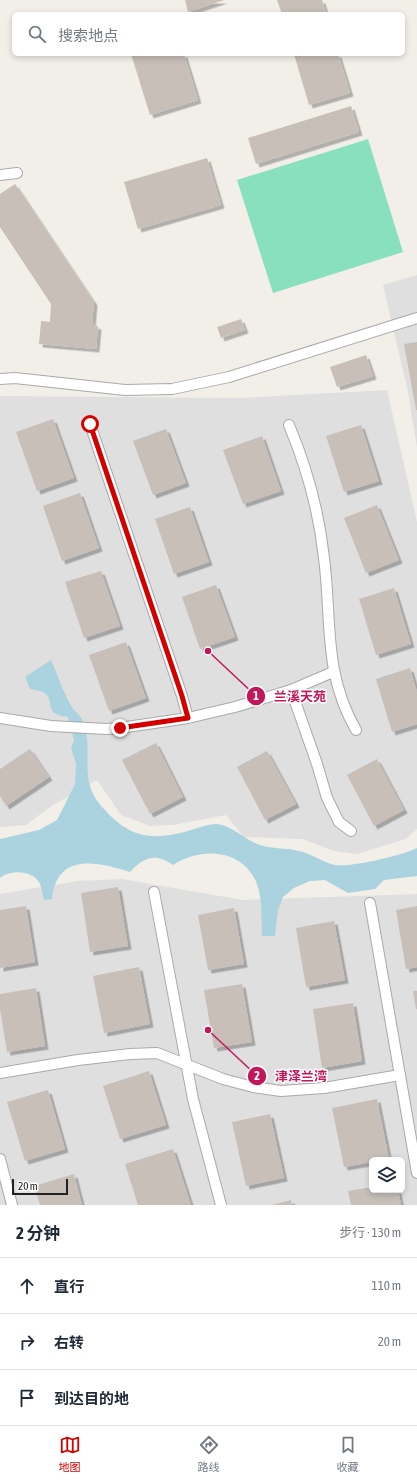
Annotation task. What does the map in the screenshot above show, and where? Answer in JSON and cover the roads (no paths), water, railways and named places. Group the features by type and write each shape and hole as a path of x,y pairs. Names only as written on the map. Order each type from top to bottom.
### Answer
{"lane":[{"path":"0,175 17,173"},
{"path":"0,379 15,378 125,390 172,389 229,376 417,318"},
{"path":"90,424 182,696 188,718"},
{"path":"289,425 298,448 317,509 325,559 328,629 333,672 346,712 356,730"},
{"path":"0,718 51,726 106,729 188,718 291,690 333,672"},
{"path":"291,690 317,764 327,798 339,822 351,831"},
{"path":"154,892 193,1099 221,1205"},
{"path":"370,903 417,1173"},
{"path":"0,1073 78,1060 130,1054 157,1053 223,1079 253,1088 281,1091 324,1088 400,1075"},
{"path":"0,1159 12,1205"}],"water":[{"path":"51,660 69,702 83,721 86,733 88,777 91,788 104,809 123,826 142,835 163,836 188,831 206,825 223,825 260,845 299,851 335,865 352,865 401,854 417,848 417,876 384,880 375,889 348,893 325,880 310,881 294,888 283,897 278,910 275,936 262,936 259,890 250,872 242,863 231,857 220,854 196,855 173,865 161,859 150,858 140,863 130,872 105,865 80,864 70,867 62,874 55,884 52,899 44,900 40,884 33,876 22,872 15,872 4,875 0,878 0,839 39,830 57,820 75,784 76,764 71,748 74,740 68,717 55,713 52,710 47,695 41,691 30,689 25,677"}],"place":[{"name":"兰溪天苑","path":"208,651"},
{"name":"津泽兰湾","path":"208,1030"}]}
